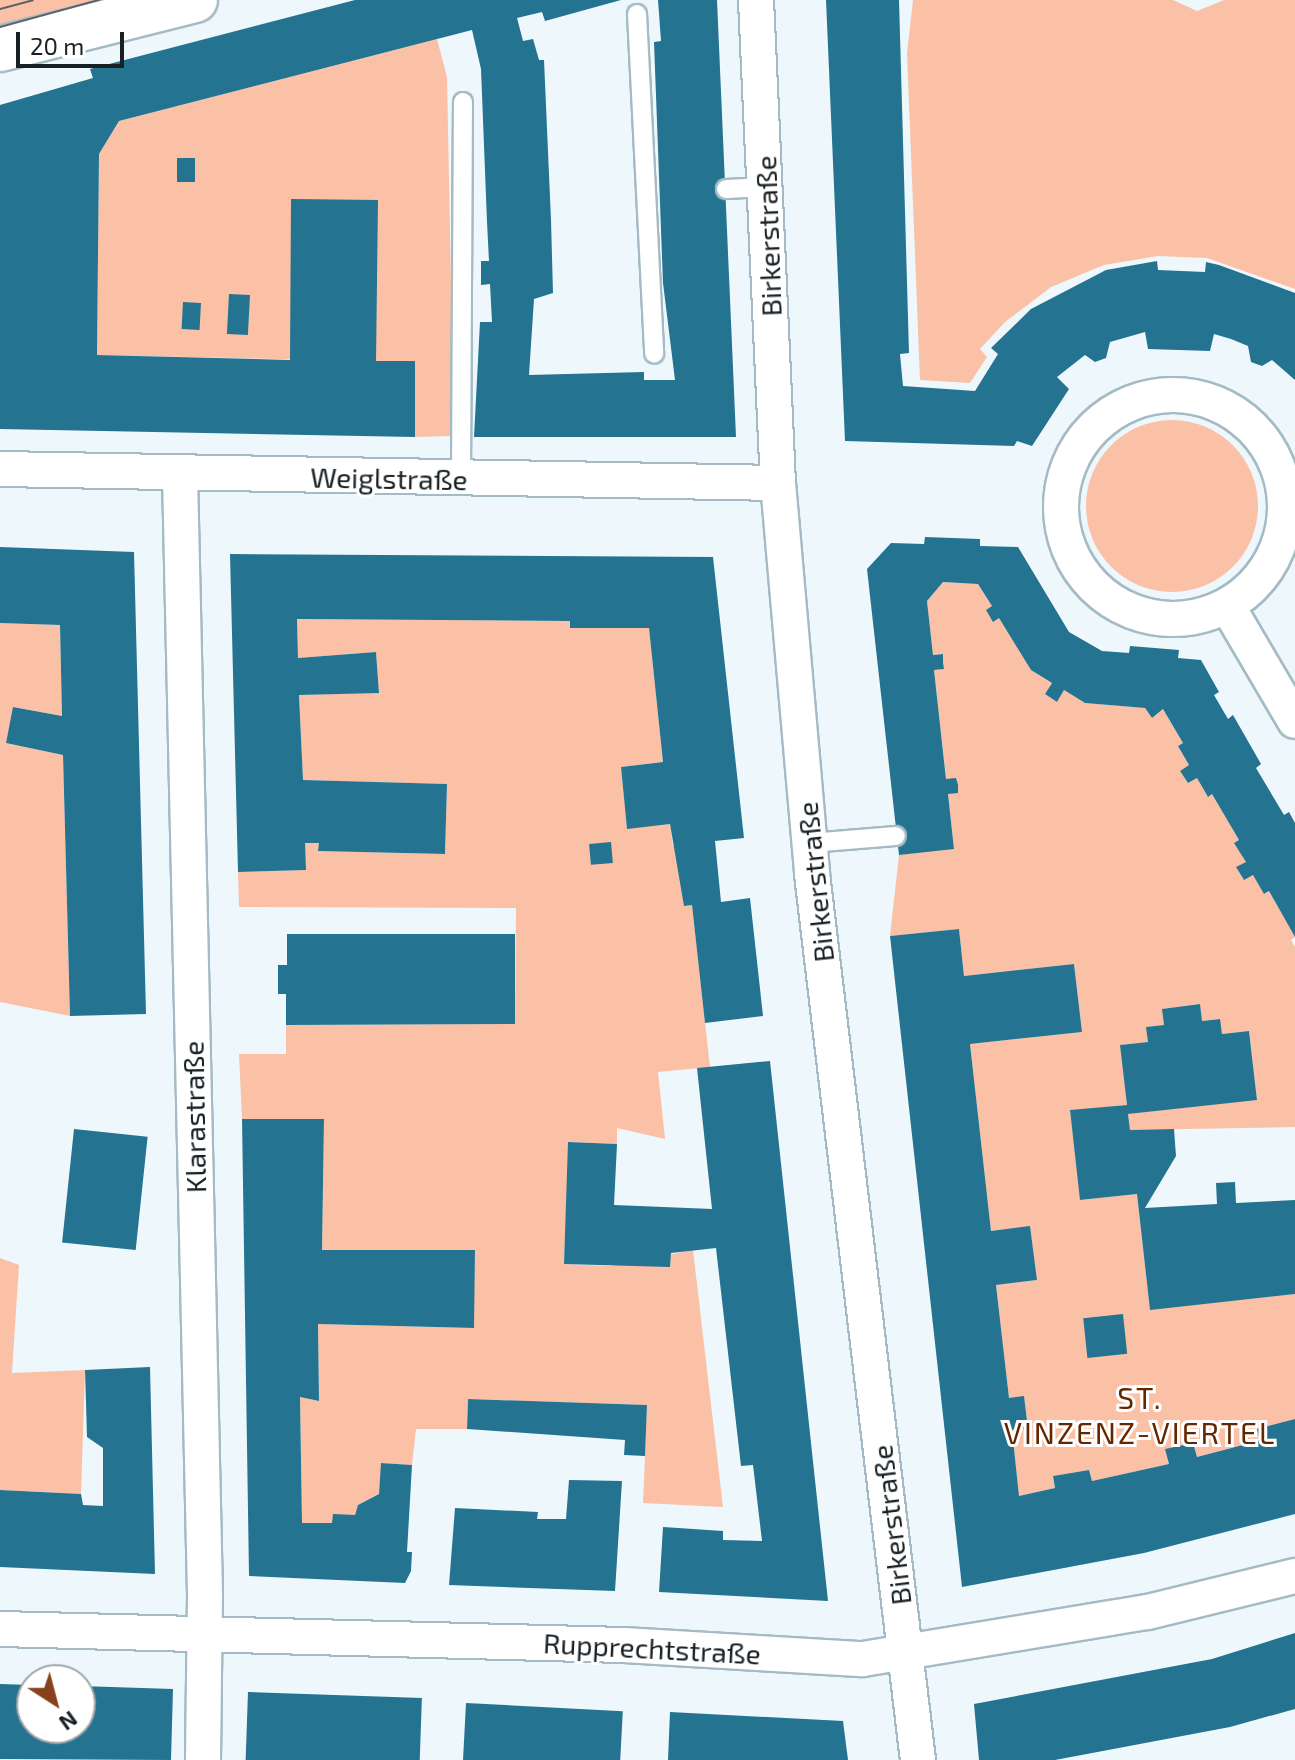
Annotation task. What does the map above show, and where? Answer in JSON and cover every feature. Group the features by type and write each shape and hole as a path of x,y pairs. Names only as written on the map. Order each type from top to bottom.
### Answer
{"main road":[{"path":"0,49 195,0"}],"street":[{"name":"Birkerstraße","path":"756,0 778,483 810,843 918,1760"},
{"path":"1145,398 1206,399 1234,412 1265,442 1284,490 1279,543 1257,581 1228,607 1178,619 1154,618 1111,601 1081,572 1062,528 1061,495 1069,462 1086,435 1115,410 1145,398"},
{"name":"Weiglstraße","path":"0,469 180,475 778,483"},
{"name":"Klarastraße","path":"180,475 206,1638 203,1760"},
{"path":"1228,607 1295,721"},
{"name":"Rupprechtstraße","path":"0,1629 206,1638 624,1645 863,1659 1148,1612 1295,1576"}],"lane":[{"path":"637,14 654,354"},
{"path":"461,479 463,102"},
{"path":"726,189 766,187"},
{"path":"810,843 896,836"}],"shaded area":[{"path":"0,0 133,0 0,36"},
{"path":"913,0 1173,0 1197,11 1224,0 1295,0 1295,289 1207,258 1158,256 1104,265 1051,287 1005,322 980,349 987,357 970,383 920,380 907,53"},
{"path":"437,39 447,77 454,436 415,437 415,362 97,355 99,154 119,121"},
{"path":"1172,420 1205,427 1233,445 1251,473 1258,506 1251,539 1233,567 1205,585 1172,592 1139,585 1111,567 1093,539 1086,506 1093,473 1111,445 1139,427"},
{"path":"943,582 978,584 992,606 986,610 993,621 999,618 1031,670 1052,683 1045,694 1057,702 1064,690 1085,703 1145,708 1152,718 1163,709 1183,743 1178,746 1189,765 1180,771 1188,783 1197,778 1208,797 1212,794 1239,840 1235,843 1246,862 1237,868 1243,879 1253,875 1265,894 1269,891 1295,937 1291,940 1295,947 1295,1127 1130,1130 1128,1114 1257,1099 1249,1031 1222,1034 1219,1019 1202,1021 1199,1004 1163,1009 1164,1025 1147,1027 1148,1042 1121,1045 1127,1105 1070,1111 1081,1200 1137,1194 1150,1309 1295,1294 1295,1419 1258,1429 1260,1440 1239,1446 1197,1457 1192,1443 1166,1449 1169,1464 1092,1481 1089,1470 1053,1476 1055,1488 1019,1496 1012,1430 1028,1428 1024,1397 1009,1398 996,1285 1037,1280 1030,1227 991,1231 970,1044 1082,1032 1074,964 964,976 959,929 890,936 899,855 954,848 934,670 944,669 942,654 933,655 927,601"},
{"path":"297,619 570,621 570,628 649,628 663,762 621,767 627,828 670,824 673,846 678,845 684,905 692,905 710,1067 658,1072 665,1139 617,1128 617,1144 569,1142 564,1264 611,1266 693,1250 723,1507 643,1503 647,1405 468,1399 467,1429 416,1429 412,1465 382,1463 379,1494 358,1505 355,1515 332,1523 302,1523 300,1397 319,1401 318,1324 473,1328 475,1250 322,1250 324,1120 242,1119 239,1054 286,1054 286,1025 515,1024 516,908 239,907 238,872 305,870 305,843 319,843 319,851 445,854 447,784 303,780 299,695 379,692 376,652 298,658"},
{"path":"0,623 60,625 62,716 14,707 6,743 63,755 70,1016 0,1002"},
{"path":"0,1258 19,1265 12,1373 85,1370 81,1494 0,1490"}],"building":[{"path":"355,0 621,0 545,21 542,12 517,18 523,41 533,39 539,60 544,60 551,220 553,293 534,299 529,375 644,372 644,380 675,380 663,283 654,42 661,41 658,0 717,0 736,437 474,437 480,322 492,322 490,284 481,285 481,261 489,261 481,69 472,30 119,121 99,154 97,355 290,360 291,199 378,200 376,361 415,361 415,437 0,429 0,105 93,78 90,69"},
{"path":"826,0 899,0 909,353 900,354 903,386 975,391 998,354 991,348 1031,309 1106,270 1157,261 1158,270 1205,272 1206,262 1219,265 1295,293 1295,380 1272,360 1262,366 1251,362 1248,346 1231,339 1214,334 1210,351 1148,349 1145,332 1110,342 1106,358 1095,362 1085,355 1057,377 1069,389 1032,446 1017,441 1014,446 845,441"},
{"path":"177,158 195,158 195,182 177,182"},
{"path":"229,294 250,295 248,335 227,334"},
{"path":"183,302 201,303 200,330 182,329"},
{"path":"925,537 980,539 980,546 1018,547 1069,632 1102,651 1129,653 1130,646 1179,650 1178,658 1201,660 1219,692 1214,695 1228,719 1233,715 1261,764 1256,768 1284,815 1289,812 1295,823 1295,937 1269,891 1264,894 1253,875 1244,880 1236,867 1246,862 1234,843 1239,840 1212,794 1208,797 1197,778 1188,783 1180,771 1189,765 1178,746 1183,743 1163,709 1152,718 1145,708 1085,703 1064,690 1057,702 1045,694 1052,683 1031,670 999,618 993,622 986,610 992,606 978,584 943,582 927,601 933,655 943,654 944,669 934,670 946,779 956,778 958,785 958,793 948,794 954,849 899,855 867,569 891,543 924,544"},
{"path":"0,547 134,552 146,1014 70,1016 63,755 6,743 13,707 62,716 60,625 0,623"},
{"path":"230,554 713,557 744,838 715,841 721,902 750,898 763,1016 705,1023 692,905 684,906 670,824 627,829 621,767 663,762 649,628 570,628 570,621 297,619 298,658 376,652 379,693 299,695 303,780 447,784 445,854 318,851 319,843 305,843 306,870 238,872"},
{"path":"611,842 613,863 591,865 589,844"},
{"path":"959,929 964,976 1074,964 1082,1032 970,1044 991,1231 1030,1226 1037,1280 996,1285 1009,1398 1024,1396 1028,1429 1012,1430 1019,1496 1055,1488 1053,1476 1089,1470 1092,1481 1169,1464 1165,1449 1193,1443 1197,1457 1239,1446 1260,1440 1257,1429 1295,1419 1295,1514 1144,1553 962,1587 890,936"},
{"path":"287,934 515,934 515,1024 286,1025 286,994 278,994 278,965 287,965"},
{"path":"1200,1004 1202,1021 1220,1019 1222,1034 1249,1031 1257,1100 1128,1114 1130,1130 1174,1129 1176,1156 1145,1208 1217,1204 1216,1183 1235,1182 1236,1203 1295,1200 1295,1294 1150,1310 1137,1194 1080,1200 1070,1110 1127,1105 1120,1045 1148,1042 1146,1027 1164,1025 1162,1009"},
{"path":"770,1061 828,1601 659,1592 663,1527 723,1531 723,1540 762,1541 753,1465 741,1466 716,1248 671,1253 670,1267 564,1264 568,1142 617,1144 614,1205 712,1209 697,1068"},
{"path":"242,1119 324,1119 322,1250 475,1250 474,1328 318,1324 319,1401 300,1397 302,1523 332,1523 333,1514 355,1515 358,1505 379,1494 381,1463 412,1465 407,1552 412,1552 411,1571 405,1583 249,1576"},
{"path":"74,1129 148,1137 136,1250 62,1242"},
{"path":"1123,1314 1127,1354 1087,1358 1083,1318"},
{"path":"150,1367 155,1574 0,1567 0,1490 81,1494 83,1505 103,1506 103,1448 87,1437 85,1370"},
{"path":"468,1399 647,1405 645,1456 624,1455 625,1440 467,1429"},
{"path":"569,1480 622,1481 615,1591 449,1585 455,1508 538,1512 537,1519 566,1519"},
{"path":"1295,1633 1295,1709 1230,1727 1055,1760 979,1760 974,1704 1212,1659"},
{"path":"0,1684 16,1684 16,1744 96,1744 96,1687 173,1689 171,1760 0,1759"},
{"path":"248,1692 422,1698 420,1760 246,1760"},
{"path":"466,1703 623,1711 620,1760 463,1760"},
{"path":"670,1712 843,1721 848,1760 668,1760"}],"tram line":[{"path":"0,9 33,0"},
{"path":"0,27 99,0"}],"district":[{"name":"ST. VINZENZ-VIERTEL","path":"1140,1414"}]}
